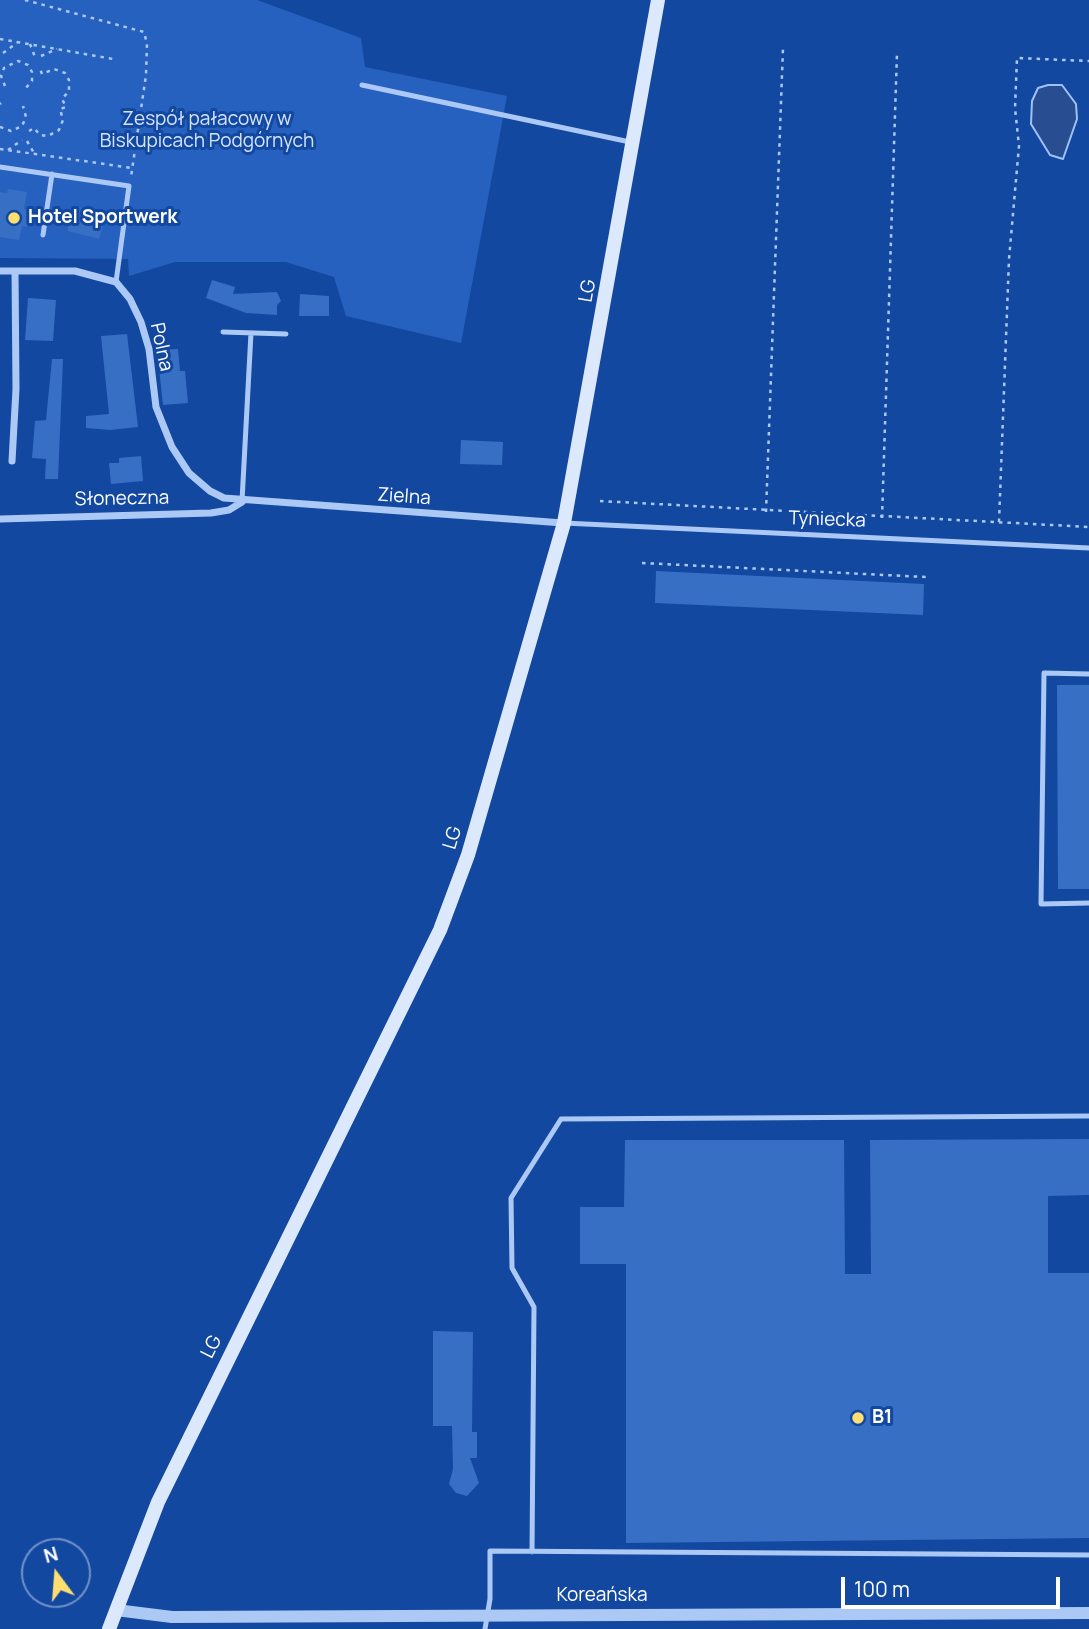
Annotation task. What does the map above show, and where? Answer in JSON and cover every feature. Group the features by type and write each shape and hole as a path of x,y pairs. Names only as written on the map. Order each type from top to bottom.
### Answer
{"main road":[{"name":"LG","path":"109,1629 175,1466 440,930 468,855 564,523 658,0"}],"street":[{"path":"0,271 75,271 116,282"},
{"path":"12,461 16,390 15,271"},
{"name":"Polna","path":"116,282 130,299 141,322 149,349 156,407 172,447 199,484 224,498 242,502"},
{"name":"Zielna","path":"242,502 564,523"},
{"name":"Słoneczna","path":"0,519 211,513 229,510 242,502"},
{"name":"Koreańska","path":"116,1610 172,1617 1089,1613"}],"lane":[{"path":"362,85 634,143"},
{"path":"0,167 130,187 116,282"},
{"path":"43,235 52,174"},
{"path":"223,332 286,334"},
{"path":"242,502 251,333"},
{"name":"Tyniecka","path":"564,523 1089,548"},
{"path":"1089,674 1044,673 1041,904 1089,903"},
{"path":"532,1552 534,1307 512,1268 510,1198 561,1119 1089,1116"},
{"path":"485,1629 485,1615 490,1599 490,1551 1089,1555"}],"path":[{"path":"25,0 144,32 147,44 146,75 130,187"},
{"path":"0,39 113,59"},
{"path":"3,52 19,42"},
{"path":"30,44 36,57"},
{"path":"41,56 58,48"},
{"path":"766,512 783,48"},
{"path":"882,518 897,53"},
{"path":"999,522 1009,259 1019,146 1015,108 1017,58 1089,61"},
{"path":"3,61 5,66 1,76 5,86"},
{"path":"5,66 18,61 30,69 32,81 25,89"},
{"path":"22,126 27,132 34,128 40,135 57,133 63,123 60,109 65,107 62,99 69,91 69,80 65,74 54,69 42,74 38,66 30,69"},
{"path":"0,127 11,131 22,126 26,117 23,106"},
{"path":"7,150 25,140 34,154"},
{"path":"0,149 133,169"},
{"path":"600,501 766,512 1089,527"},
{"path":"642,563 926,577"}],"green space":[{"name":"Zespół pałacowy w Biskupicach Podgórnych","path":"0,0 257,0 361,38 365,67 507,96 461,343 346,316 334,277 286,262 175,262 129,276 128,259 0,258"}],"shaded area":[{"path":"1062,85 1076,104 1077,119 1063,159 1050,155 1031,124 1032,101 1038,88"}],"building":[{"name":"Hotel Sportwerk","path":"8,189 27,192 24,209 30,210 27,227 22,226 19,240 0,237 0,192 7,193"},
{"path":"75,206 106,215 99,239 68,231 68,213 74,211"},
{"path":"212,280 235,287 233,294 277,292 281,301 277,305 277,315 246,313 206,298"},
{"path":"300,294 329,296 329,316 299,316"},
{"path":"28,298 56,300 53,341 25,340"},
{"path":"127,334 138,427 110,430 86,428 86,416 109,414 101,336"},
{"path":"178,349 180,371 185,371 188,403 163,405 157,350"},
{"path":"52,359 63,359 58,479 45,479 46,459 32,458 35,421 46,420"},
{"path":"461,440 503,442 502,465 460,464"},
{"path":"141,456 143,481 111,484 109,463 119,463 119,458"},
{"path":"656,571 924,584 923,615 655,603"},
{"path":"1057,685 1089,685 1089,889 1058,889"},
{"name":"B1","path":"1089,1139 1089,1195 1048,1196 1048,1273 1089,1273 1089,1538 626,1543 626,1264 580,1264 580,1207 624,1207 625,1140 844,1140 845,1274 871,1274 870,1140"},
{"path":"433,1331 473,1332 472,1432 477,1432 477,1458 470,1458 479,1483 467,1496 456,1493 449,1484 453,1469 452,1426 433,1426"}],"place":[{"name":"Hotel Sportwerk","path":"14,218"},
{"name":"B1","path":"858,1418"}]}
